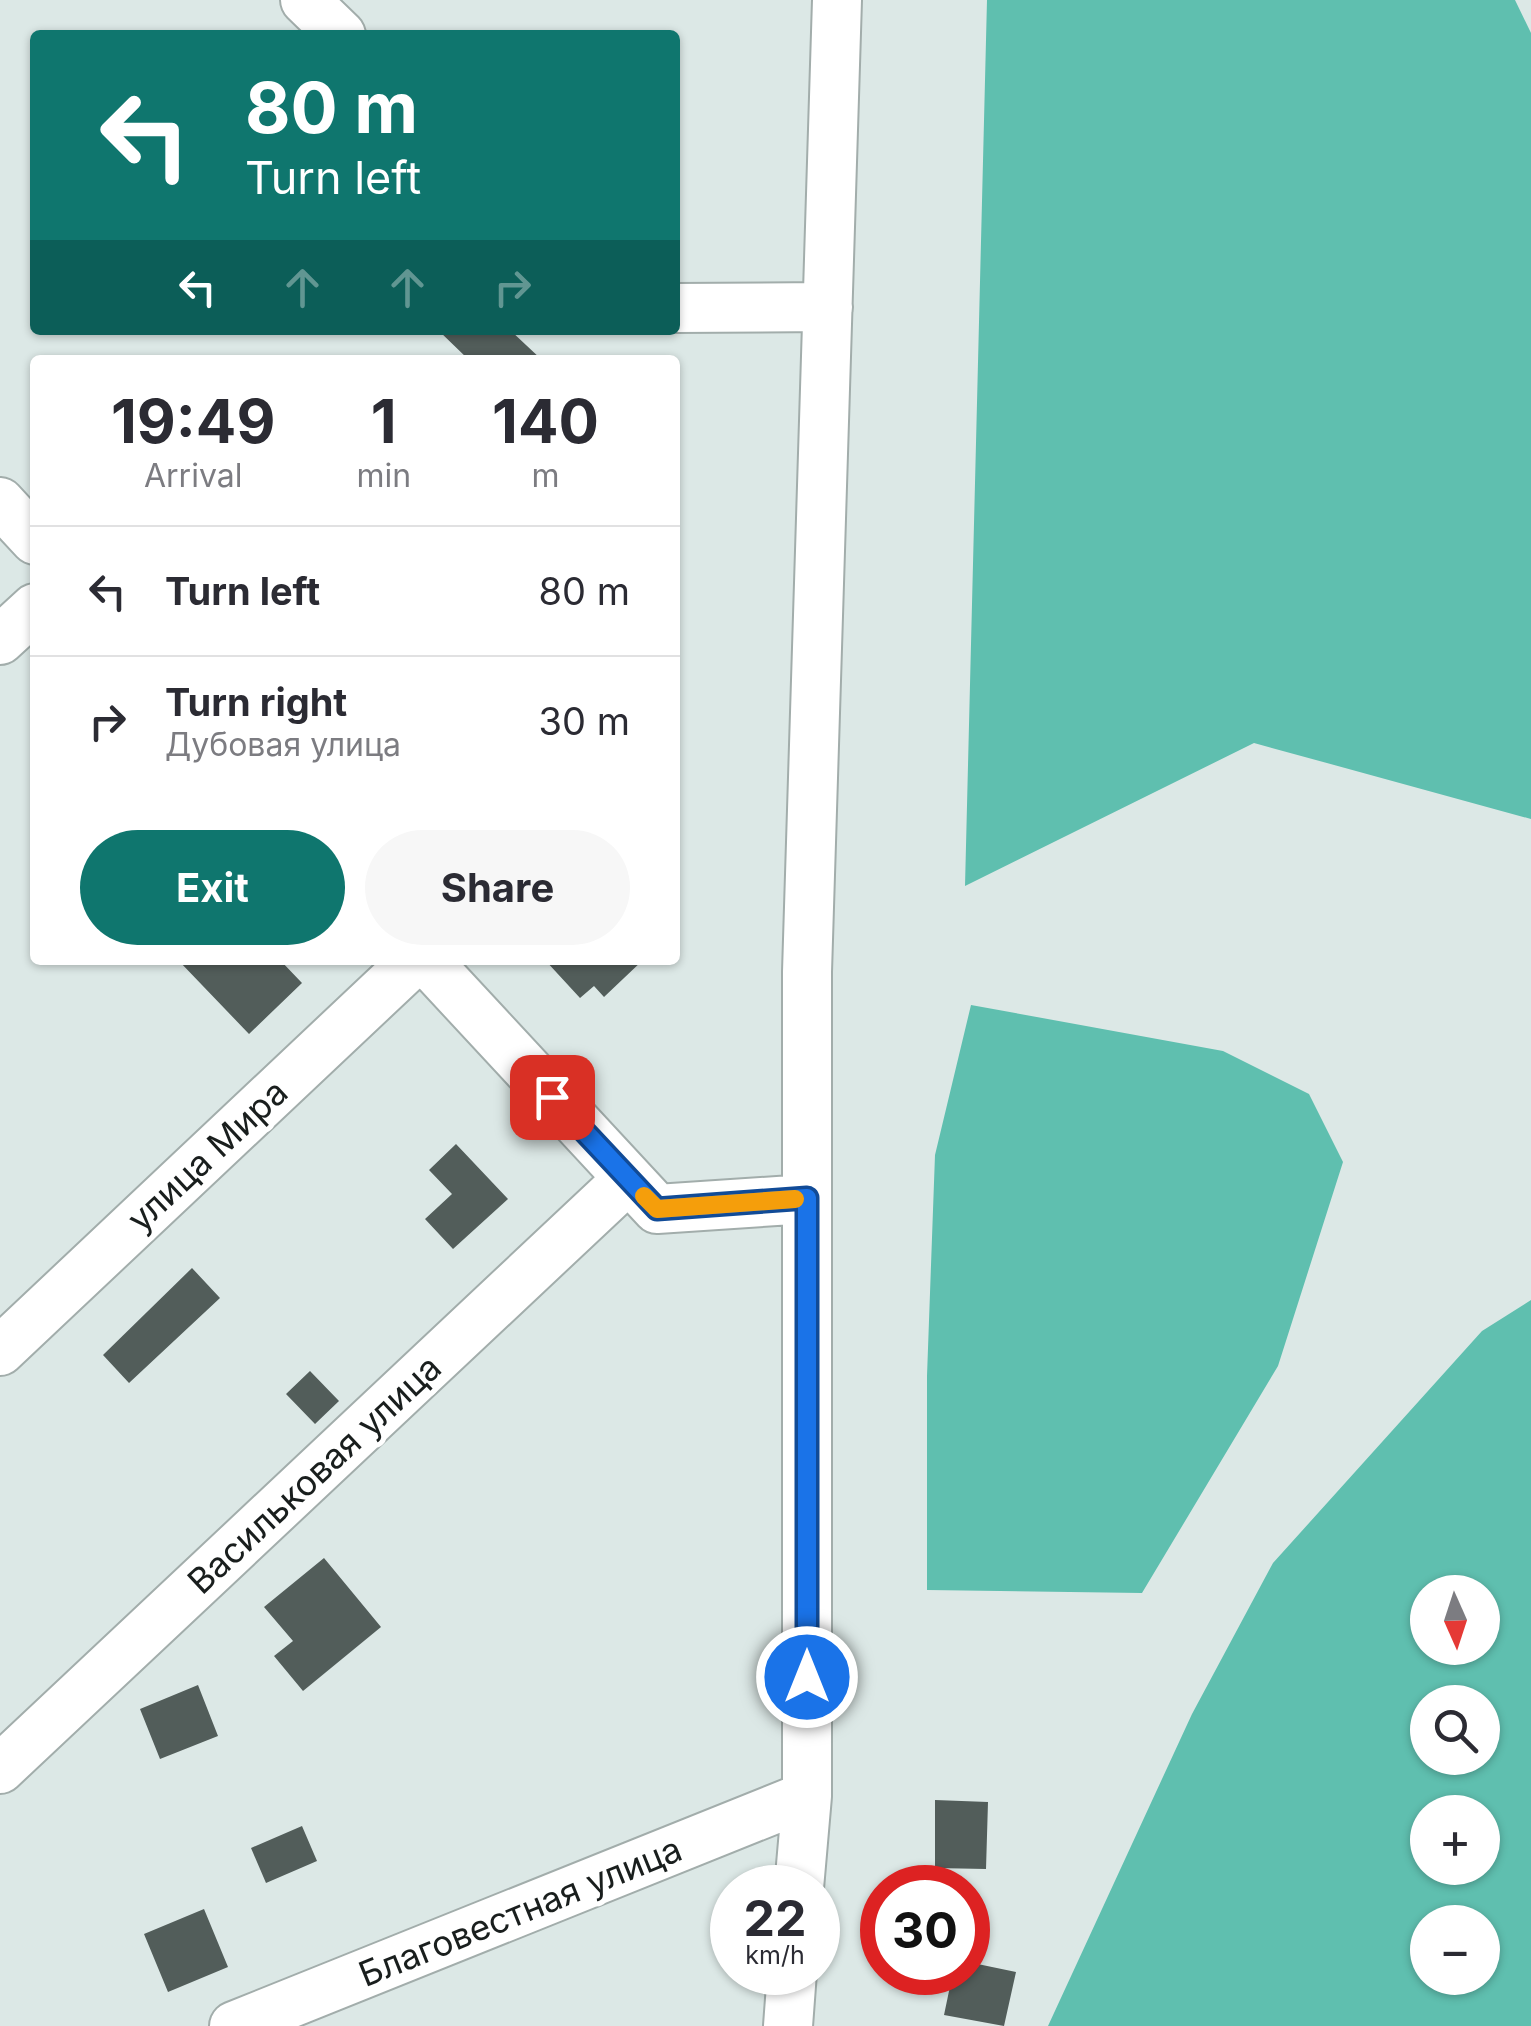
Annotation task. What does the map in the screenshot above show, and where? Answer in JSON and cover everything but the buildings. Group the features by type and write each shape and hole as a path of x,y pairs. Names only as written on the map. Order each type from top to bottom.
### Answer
{"street":[{"path":"305,0 336,30"},
{"path":"801,1865 807,1796 807,972 837,0"},
{"path":"680,308 828,307"},
{"path":"0,502 30,535"},
{"path":"0,640 30,613"},
{"name":"улица Мира","path":"0,1351 410,965"},
{"path":"431,965 657,1209 807,1198"},
{"name":"Васильковая улица","path":"0,1769 628,1179"},
{"name":"Благовестная улица","path":"234,2026 807,1796"},
{"path":"788,2026 790,1995"}],"green space":[{"path":"987,0 1515,0 1531,33 1531,819 1254,743 965,886"},
{"path":"971,1005 1223,1051 1309,1094 1343,1162 1278,1366 1142,1593 927,1590 927,1376 935,1155"},
{"path":"1531,1300 1531,2026 1048,2026 1192,1714 1273,1563 1482,1331"}],"slow traffic":[{"path":"644,1196 657,1209 795,1199"}],"route":[{"path":"552,1097 657,1209 807,1198 807,1677"}]}
